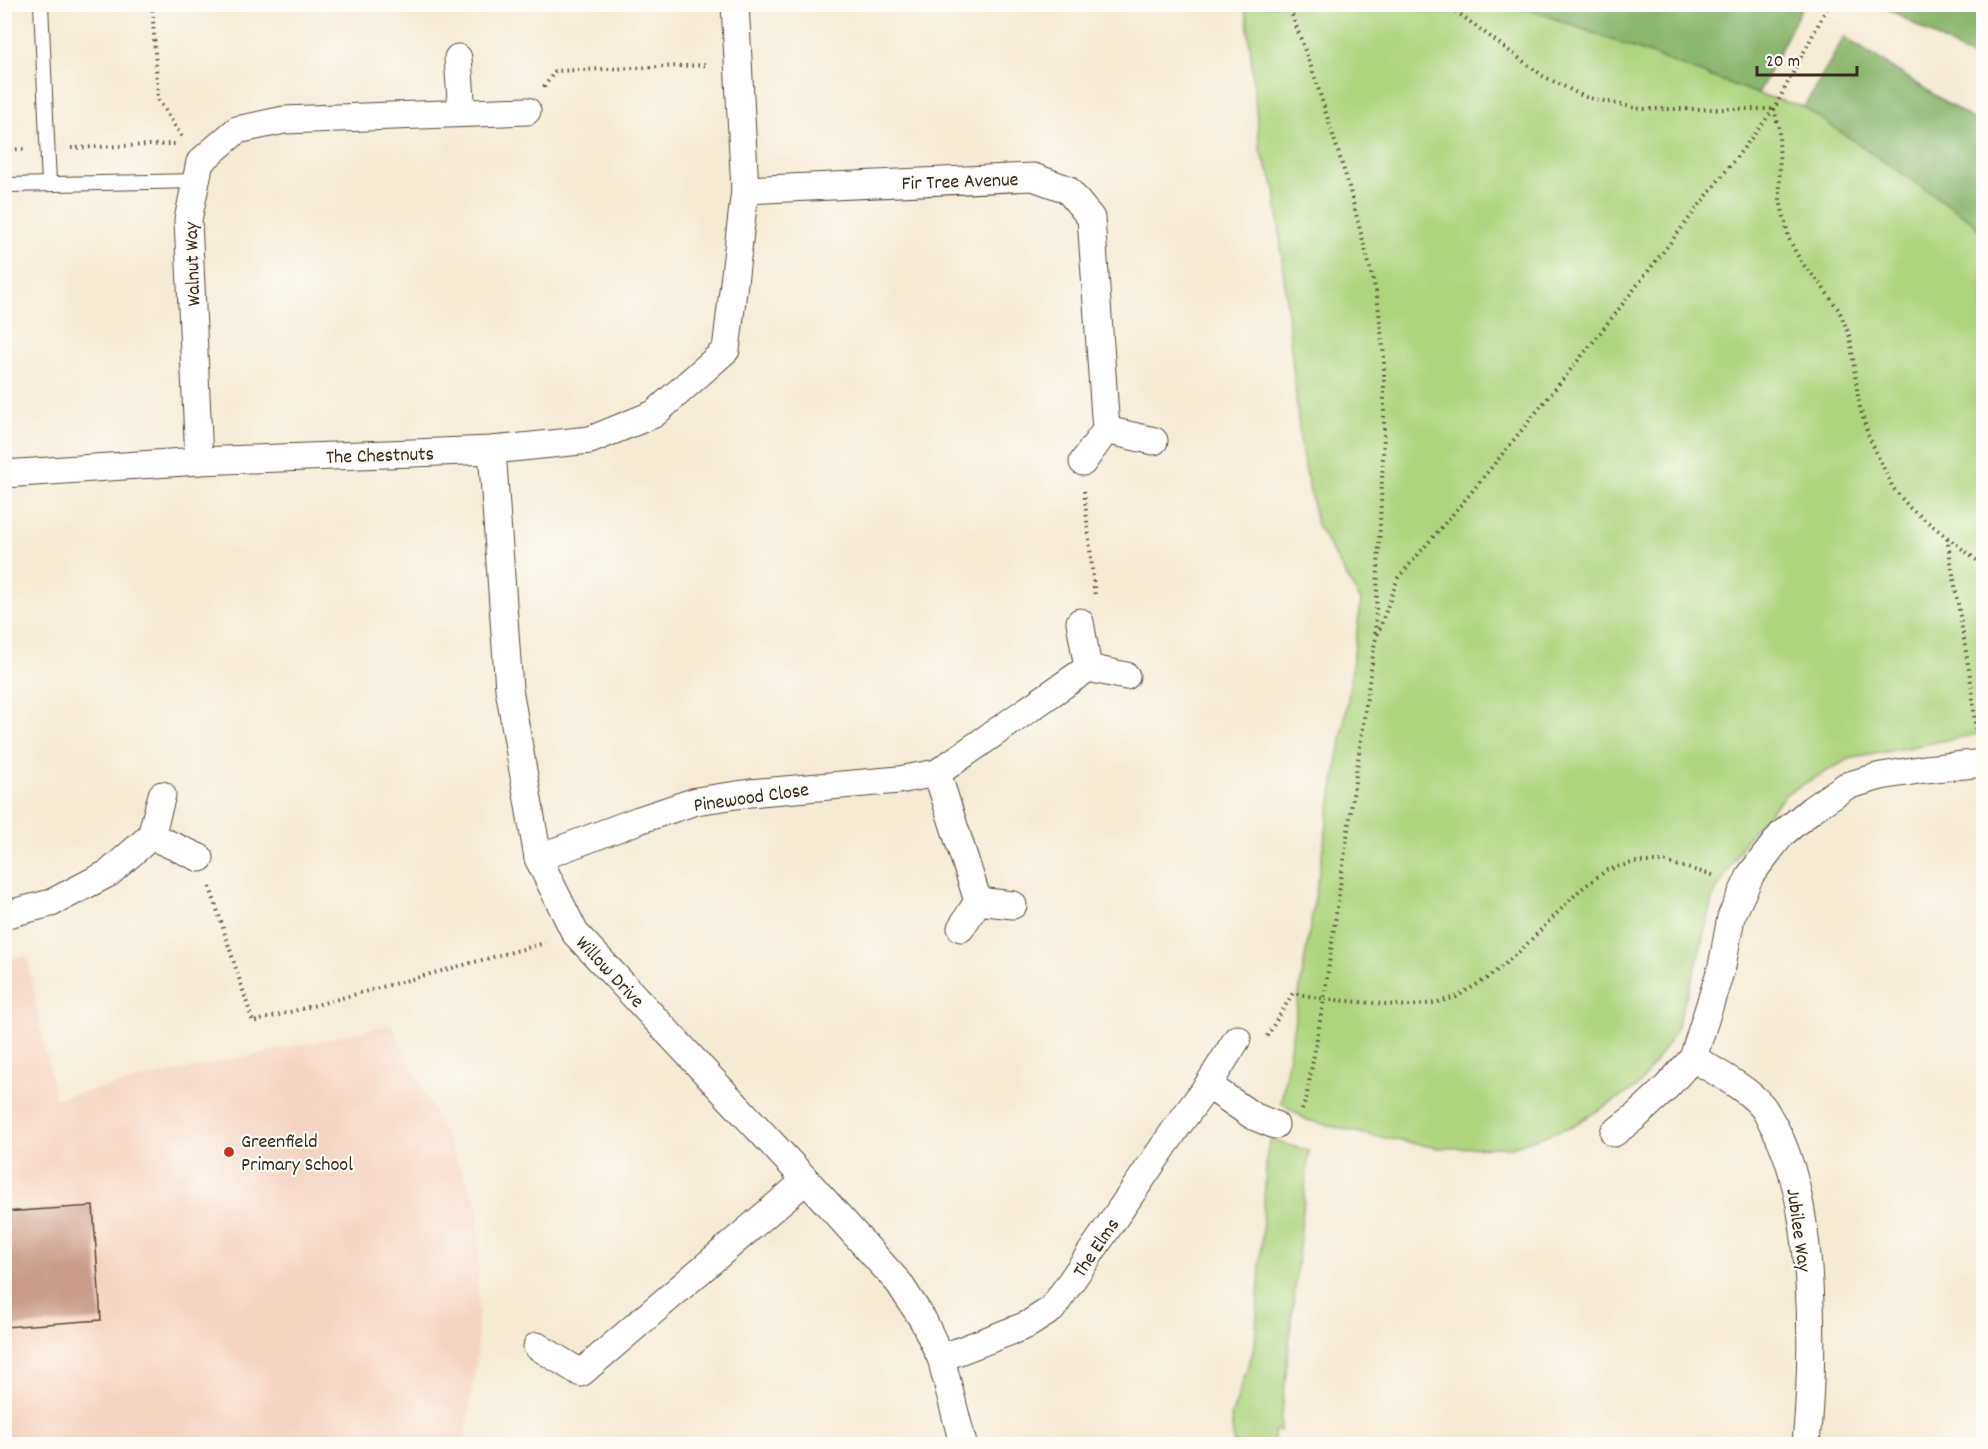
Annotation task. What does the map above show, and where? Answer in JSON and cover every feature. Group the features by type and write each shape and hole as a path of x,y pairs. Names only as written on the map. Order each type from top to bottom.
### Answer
{"street":[{"path":"735,4 745,190"},
{"path":"458,58 462,113"},
{"name":"Walnut Way","path":"199,461 188,220 200,162 237,130 284,120 527,111"},
{"name":"Fir Tree Avenue","path":"745,190 1034,177 1067,189 1091,218 1106,430"},
{"name":"The Chestnuts","path":"4,474 199,461 492,450 590,440 654,414 726,350 745,190"},
{"path":"1083,462 1106,430 1154,441"},
{"name":"Willow Drive","path":"492,450 509,689 538,858 574,933 806,1180 899,1283 922,1320 941,1358 963,1444"},
{"path":"1080,622 1088,668 1125,676"},
{"name":"Pinewood Close","path":"538,858 696,801 750,793 899,780 938,773 1088,668"},
{"path":"1614,1133 1663,1091 1693,1058 1722,966 1731,917 1751,874 1782,834 1812,809 1846,786 1881,776 1982,763"},
{"path":"938,773 978,901 961,928"},
{"path":"4,915 51,903 109,873 151,836 162,795"},
{"path":"151,836 200,858"},
{"path":"978,901 1013,905"},
{"name":"The Elms","path":"941,1358 1027,1325 1052,1309 1177,1127 1209,1085 1237,1039"},
{"name":"Jubilee Way","path":"1693,1058 1730,1081 1761,1105 1780,1137 1792,1173 1800,1214 1809,1301 1811,1355 1806,1444"},
{"path":"1209,1085 1253,1116 1286,1122"},
{"path":"537,1346 581,1373 806,1180"}],"lane":[{"path":"41,4 50,184"},
{"path":"8,185 196,181"}],"path":[{"path":"4,150 186,144 158,99 152,4"},
{"path":"1286,1122 1306,1099 1324,999 1375,641 1384,434 1384,357 1377,295 1348,183 1314,75 1288,4"},
{"path":"1446,4 1543,76 1585,97 1641,109 1774,109"},
{"path":"1375,641 1398,578 1470,494 1597,337 1774,109 1829,4"},
{"path":"527,111 555,70 738,64"},
{"path":"1774,109 1779,128 1780,200 1790,239 1801,262 1839,310 1850,337 1859,404 1868,435 1893,488 1910,508 1983,566"},
{"path":"1080,622 1096,604 1083,462"},
{"path":"1946,537 1972,688 1982,763"},
{"path":"200,858 253,1022 574,933"},
{"path":"1237,1039 1260,1048 1293,993 1324,999 1408,1006 1434,1003 1456,997 1489,977 1519,952 1580,890 1607,870 1635,862 1665,862 1745,886"}],"shaded area":[{"name":"Greenfield Primary School","path":"27,956 55,1098 392,1025 479,1206 478,1349 465,1444 5,1444 5,960"}],"green space":[{"path":"1794,4 1801,9 1758,94 1518,5"},
{"path":"1243,5 1518,5 1758,94 1804,107 1972,221 1983,237 1983,733 1849,759 1787,793 1748,836 1713,896 1695,970 1674,1034 1639,1086 1572,1126 1512,1147 1439,1148 1364,1134 1307,1120 1281,1103 1348,698 1361,601 1317,525 1301,448 1275,187 1260,150 1247,17"},
{"path":"1881,5 1983,5 1983,64"},
{"path":"1844,37 1983,126 1983,237 1972,221 1804,107"},
{"path":"1271,1140 1309,1151 1280,1431 1275,1430 1273,1444 1234,1444 1231,1417 1255,1346 1267,1152"}],"building":[{"path":"93,1206 101,1320 4,1327 4,1212"}],"place":[{"name":"Greenfield Primary School","path":"229,1152"}]}
